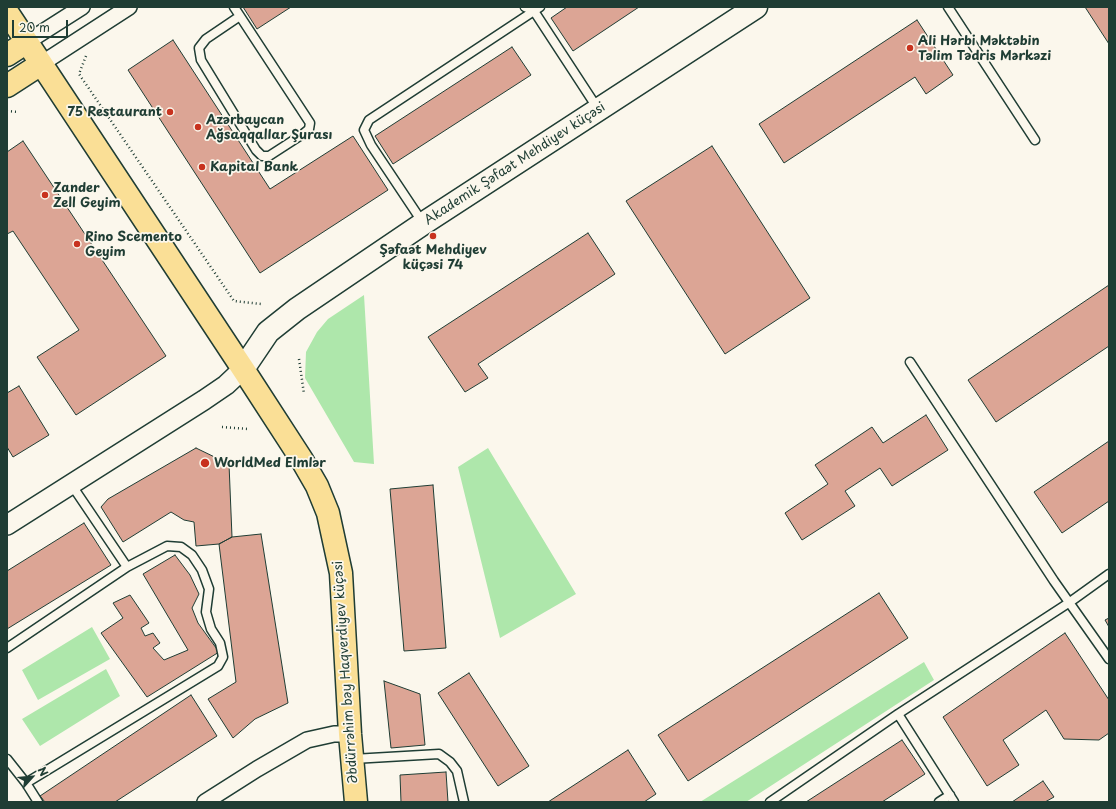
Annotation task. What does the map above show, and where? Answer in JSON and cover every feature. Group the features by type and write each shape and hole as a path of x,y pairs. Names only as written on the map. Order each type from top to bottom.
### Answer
{"main road":[{"name":"Akademik Şəfaət Mehdiyev küçəsi","path":"243,369 263,338 275,325 424,223 756,7"},
{"path":"7,86 41,64 10,16"},
{"path":"7,55 27,42"},
{"name":"Əbdürrəhim bəy Haqverdiyev küçəsi","path":"41,64 200,303 317,486 328,513 341,573 344,602 350,734 356,802"}],"street":[{"path":"27,42 82,7"},
{"path":"41,64 129,7"},
{"path":"7,525 204,400 226,385 243,369"},
{"path":"205,802 307,740 334,734 350,734"}],"lane":[{"path":"234,7 240,16 310,123 309,129 303,134 269,156 262,156 256,150 201,60 199,48 206,39 240,16"},
{"path":"524,7 537,9 599,110"},
{"path":"948,7 1035,140"},
{"path":"424,223 371,145 364,130 369,120 537,9"},
{"path":"910,362 1109,659"},
{"path":"71,484 127,567"},
{"path":"7,648 127,567 167,546 181,547 192,555 202,570 209,589 206,612 211,629 220,643 223,657 218,666 26,783"},
{"path":"770,802 898,714 1070,602 1109,574"},
{"path":"898,714 952,798 939,802"},
{"path":"352,759 439,754 450,762 457,771 464,802"},
{"path":"7,758 38,802"}],"path":[{"path":"87,55 79,74 234,301 261,304"},
{"path":"7,111 18,112"},
{"path":"299,359 304,394"},
{"path":"222,427 248,429"}],"green space":[{"path":"364,295 374,464 354,462 305,378 306,352 317,332 328,319"},
{"path":"488,448 576,594 500,638 458,467"},
{"path":"92,627 110,659 38,700 22,670"},
{"path":"924,662 934,680 746,802 700,802"},
{"path":"106,669 120,696 40,746 22,719"}],"building":[{"path":"243,7 291,7 257,29"},
{"path":"567,7 639,7 573,51 551,18"},
{"path":"1085,7 1109,7 1109,44"},
{"path":"917,20 953,75 926,94 915,77 784,163 759,124"},
{"path":"173,40 270,189 353,136 388,190 260,273 128,70"},
{"path":"512,47 531,75 393,164 375,136"},
{"path":"23,141 166,356 76,415 37,357 79,330 13,231 7,234 7,152"},
{"path":"712,146 810,298 725,354 626,201"},
{"path":"588,233 615,274 478,364 488,378 465,392 428,337"},
{"path":"1109,285 1109,346 996,422 968,380"},
{"path":"19,386 49,435 13,457 7,447 7,393"},
{"path":"926,415 948,450 892,486 880,468 845,491 855,506 802,540 785,513 828,484 815,465 872,427 883,443"},
{"path":"1109,441 1109,501 1062,533 1034,492"},
{"path":"196,448 229,464 232,537 219,544 196,546 194,522 184,520 171,512 123,542 101,507 108,499"},
{"path":"433,485 446,648 404,651 390,489"},
{"path":"84,523 111,565 7,629 7,571"},
{"path":"261,534 288,703 255,719 233,738 208,699 236,682 219,544 232,537"},
{"path":"175,555 190,575 199,594 192,608 198,623 219,652 147,697 101,633 123,618 113,603 130,595 149,623 141,628 145,636 153,633 160,643 153,648 164,660 188,650 143,574"},
{"path":"879,593 908,638 688,781 658,735"},
{"path":"1109,618 1109,627 1105,620"},
{"path":"1065,633 1109,700 1109,733 1099,740 1064,739 1046,710 1003,740 1019,765 987,786 943,717"},
{"path":"469,673 529,766 498,786 438,693"},
{"path":"384,681 420,694 425,745 391,748"},
{"path":"191,695 217,736 115,802 45,802 40,796"},
{"path":"902,740 925,774 882,802 806,802"},
{"path":"628,750 656,794 644,802 548,802"},
{"path":"446,772 448,802 401,802 400,775"},
{"path":"1043,781 1054,797 1045,802 1012,802"}],"place":[{"name":"Ali Hərbi Məktəbin Təlim Tədris Mərkəzi","path":"910,48"},
{"name":"75 Restaurant","path":"170,112"},
{"name":"Azərbaycan Ağsaqqallar Şurası","path":"198,127"},
{"name":"Kapital Bank","path":"202,167"},
{"name":"Zander Zell Geyim","path":"45,195"},
{"name":"Şəfaət Mehdiyev küçəsi 74","path":"433,236"},
{"name":"Rino Scemento Geyim","path":"77,244"},
{"name":"WorldMed Elmlər","path":"205,463"}]}
